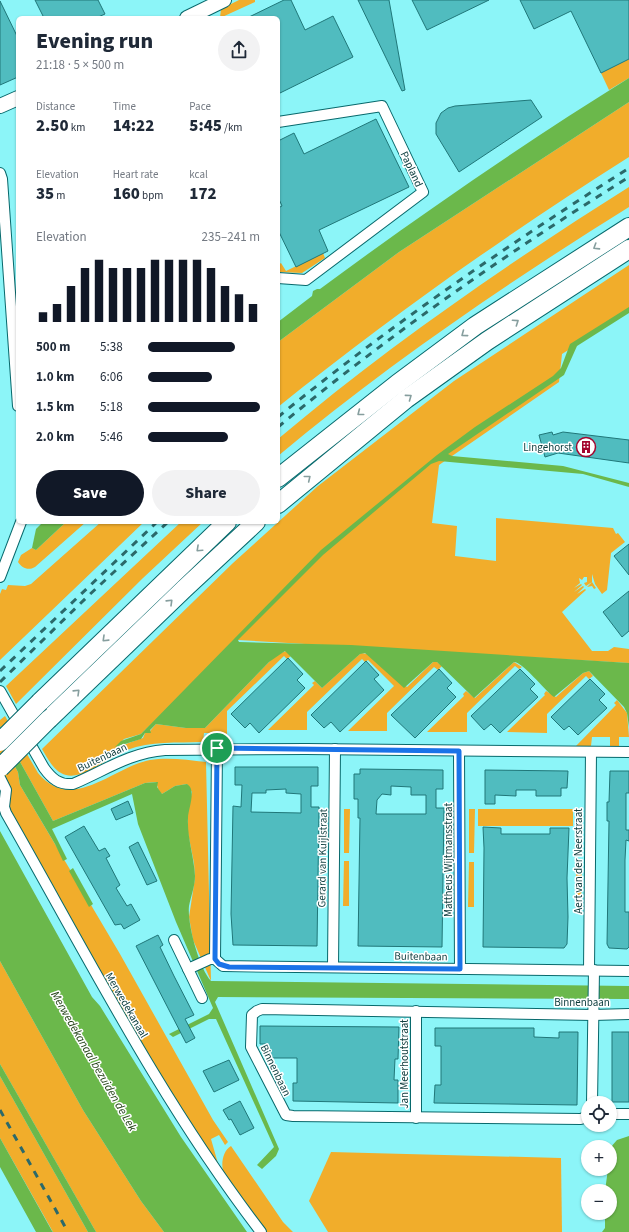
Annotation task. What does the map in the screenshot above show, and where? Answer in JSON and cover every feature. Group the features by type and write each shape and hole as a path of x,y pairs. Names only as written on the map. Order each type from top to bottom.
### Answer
{"highway":[{"path":"280,476 397,384 475,326 629,227"},
{"path":"280,502 406,400 494,337 629,249"},
{"path":"0,742 225,524"},
{"path":"0,768 184,588 254,524"}],"street":[{"path":"191,16 224,0"},
{"path":"0,106 16,99"},
{"name":"Papland","path":"280,122 382,106 423,192 306,280 280,278"},
{"path":"0,173 2,179 16,378"},
{"path":"0,577 20,524"},
{"name":"Buitenbaan","path":"0,691 50,777 65,784 73,784 123,760 146,752 217,748 629,752"},
{"path":"190,968 211,960 217,748"},
{"name":"Gerard van Kuijlstraat","path":"333,967 335,749"},
{"name":"Mattheus Wijtmansstraat","path":"459,751 460,969"},
{"name":"Aert van der Neerstraat","path":"591,752 592,970 594,981 592,1096"},
{"name":"Merwedekanaal","path":"0,778 6,790 4,807 6,813 133,1041 200,1148 223,1182 261,1232"},
{"path":"174,940 190,968 202,998"},
{"name":"Buitenbaan","path":"211,960 229,967 629,971"},
{"name":"Binnenbaan","path":"581,1119 416,1118 286,1115 251,1047 252,1015 262,1009 593,1015 629,1014"},
{"name":"Jan Meerhoutstraat","path":"416,1011 416,1118"},
{"path":"617,1114 629,1114"}],"shaded area":[{"path":"239,0 255,0 255,2 224,16 220,16 221,9"},
{"path":"629,59 629,78 609,90 601,73"},
{"path":"629,102 629,157 538,216 450,277 363,341 280,405 280,341 399,252"},
{"path":"629,187 629,207 493,295 405,357 280,454 280,437 362,371 493,276"},
{"path":"323,253 325,258 302,273 280,272 280,264 286,271"},
{"path":"629,265 629,312 562,354 559,382 439,465 432,523 457,526 455,556 496,561 496,518 613,528 616,534 618,533 625,542 611,553 607,590 602,594 595,584 592,574 592,582 586,586 584,583 587,582 587,577 584,577 582,580 579,578 580,583 574,588 581,584 582,585 574,592 583,586 584,587 577,594 585,589 586,590 562,612 592,651 608,651 614,647 629,649 629,663 238,640 141,734 124,739 117,747 143,738 145,733 150,731 156,724 186,728 205,728 276,655 286,651 291,656 287,659 284,656 227,711 227,742 222,742 222,733 204,733 203,742 145,745 120,753 88,771 73,776 66,775 58,771 52,765 42,749 233,563 276,524 280,524 280,520 318,486 454,381"},
{"path":"64,524 84,524 35,567 28,569 23,567 18,562 21,555 32,548 36,550"},
{"path":"99,524 142,524 0,660 0,594 2,589 6,590 8,585 25,586 31,584"},
{"path":"179,524 201,524 143,578 16,704 6,686"},
{"path":"592,582 596,588 594,589 592,586 587,587"},
{"path":"361,653 368,654 407,687 433,662 437,662 442,666 438,670 434,667 387,713 387,731 348,731 394,686 368,660 365,662 362,659 307,712 307,730 268,730 314,685 312,683 315,681 322,688"},
{"path":"514,662 522,667 519,669 515,666 467,713 467,732 427,732 464,696 463,694 466,691 475,698"},
{"path":"589,671 593,676 589,679 586,676 547,714 547,733 507,732 545,695 544,694 546,691 556,697 583,673"},
{"path":"617,700 627,713 629,737 619,737 619,746 610,746 610,737 592,737 591,746 576,746 616,705 614,703"},
{"path":"5,716 38,773 51,784 65,789 79,789 136,764 150,760 171,759 206,762 211,981 193,940 189,917 195,878 194,863 188,833 188,809 192,792 187,784 175,786 162,794 159,792 156,782 145,783 53,821 0,726 0,720"},
{"path":"0,739 18,772 20,785 120,954 213,1120 228,1142 225,1145 219,1135 211,1139 219,1167 152,1064 7,809 0,771"},
{"path":"344,809 350,809 349,853 344,853"},
{"path":"469,809 475,809 474,853 469,853"},
{"path":"478,809 573,809 573,826 478,826"},
{"path":"582,809 581,854 576,854 577,814"},
{"path":"344,861 349,861 349,906 343,906"},
{"path":"469,862 474,862 474,907 468,907"},
{"path":"576,863 582,863 581,907 576,907"},
{"path":"0,961 83,1110 141,1201 164,1232 96,1232 0,1064"},
{"path":"0,1076 88,1232 53,1232 0,1138"},
{"path":"231,1146 283,1222 293,1232 265,1232 239,1198 223,1172 222,1164 224,1155"},
{"path":"331,1152 561,1158 562,1232 328,1232 309,1201"}],"water":[{"path":"629,78 629,102 399,252 280,341 280,320 312,296 313,291 320,289 434,207 589,103"},
{"path":"629,307 629,313 577,346 564,375 448,454 452,456 563,466 629,483 629,487 583,474 439,461 431,464 323,555 238,640 239,642 351,645 629,663 629,727 627,713 624,707 589,671 583,673 554,697 523,666 514,662 474,698 437,662 433,662 404,688 365,653 360,654 322,688 285,651 269,662 205,728 186,728 156,724 150,730 151,733 145,733 141,739 115,747 121,741 141,734 321,550 437,455 475,427 553,376 561,368 570,344"},
{"path":"41,524 64,524 36,550 32,548 36,529"},
{"path":"0,726 53,821 145,783 158,782 157,787 162,794 175,786 187,784 190,787 192,795 188,814 188,825 195,876 189,906 189,914 192,934 198,956 211,981 629,986 629,999 218,997 215,1002 279,1149 276,1156 262,1169 257,1165 274,1147 216,1019 209,1019 173,1037 169,1034 209,1014 213,1008 176,922 138,824 132,794 52,829 67,859 63,861 55,844 20,785 18,772 0,739"},
{"name":"Merwedekanaal bezuiden de Lek","path":"0,831 92,997 100,1006 181,1137 247,1232 164,1232 141,1201 83,1110 0,961"},
{"path":"73,868 93,904 89,907 69,871"},
{"path":"0,1064 96,1232 88,1232 0,1076"},
{"path":"629,1136 629,1232 602,1232 605,1228 605,1220 617,1220 617,1184 606,1184 607,1176 617,1176 617,1140"},
{"path":"0,1138 53,1232 36,1232 0,1167"}],"building":[{"path":"35,0 98,0 105,14 100,16 43,16"},
{"path":"284,0 291,0 305,30 333,16 353,57 280,93 280,16 251,16"},
{"path":"358,0 389,0 405,90 402,91"},
{"path":"412,0 489,0 427,30"},
{"path":"520,0 629,0 629,59 601,73 571,11 534,29"},
{"path":"0,1 16,34 16,78 0,85"},
{"path":"531,100 542,117 459,172 436,134 436,123 441,113 448,108 455,106"},
{"path":"376,119 409,187 319,230 328,251 296,267 280,234 280,207 282,206 280,202 280,140 294,133 304,154"},
{"name":"Lingehorst","path":"552,432 553,435 563,432 629,440 629,463 558,453 545,457 539,435"},
{"path":"629,544 629,575 614,556"},
{"path":"629,591 629,631 622,637 603,612"},
{"path":"288,658 303,674 297,680 305,688 259,733 250,723 245,728 231,714"},
{"path":"366,661 379,675 374,679 384,690 340,732 331,722 324,728 311,715"},
{"path":"439,669 452,683 447,688 456,697 415,738 391,715"},
{"path":"520,669 535,684 530,689 538,697 500,733 491,724 484,730 471,716"},
{"path":"590,679 605,694 599,700 607,708 578,735 569,726 564,730 551,717"},
{"path":"235,767 318,767 318,786 311,786 311,807 319,807 317,946 233,945 231,914 233,806 241,807 242,785 235,785","holes":["286,789 286,793 301,794 301,813 251,812 252,793 266,793 266,790"]},
{"path":"360,769 443,770 443,789 436,789 436,808 444,808 442,947 358,946 360,818 358,818 358,799 354,799 354,774 360,774","holes":["391,786 411,787 411,795 426,795 426,814 376,814 377,800 382,794 391,795"]},
{"path":"485,770 568,771 567,788 561,788 561,796 536,796 536,790 516,790 516,796 495,795 495,804 485,804"},
{"path":"610,771 629,771 629,793 626,793 626,830 629,830 629,841 626,840 625,860 625,912 629,912 629,947 627,949 609,948 607,944 609,821 607,821 607,802 609,802"},
{"path":"128,801 133,813 116,820 111,809"},
{"path":"84,826 99,851 105,848 110,856 106,858 120,885 116,888 127,906 131,904 140,920 124,929 121,924 115,925 65,837"},
{"path":"483,827 501,828 501,834 550,834 550,828 569,828 567,944 564,948 483,947"},
{"path":"138,842 157,881 147,885 129,847"},
{"path":"158,935 163,945 160,947 194,1015 185,1019 195,1038 186,1043 136,946"},
{"path":"260,1026 399,1027 398,1059 395,1059 394,1080 398,1080 398,1103 293,1101 293,1083 297,1083 297,1058 265,1058 266,1044 260,1044"},
{"path":"435,1028 534,1028 534,1037 559,1038 559,1032 578,1032 577,1105 434,1103 435,1085 441,1085 441,1046 435,1046"},
{"path":"612,1032 629,1032 629,1102 617,1102 617,1096 612,1096"},
{"path":"229,1060 239,1080 214,1092 203,1071"},
{"path":"240,1101 254,1128 240,1135 231,1119 229,1120 223,1110"}],"railway":[{"path":"280,415 320,383 450,287 629,168"},
{"path":"280,425 363,360 449,296 538,235 629,177"},
{"path":"0,671 155,524"},
{"path":"0,682 88,596 166,524"},
{"path":"0,1110 68,1232"}],"place":[{"name":"Lingehorst","path":"586,447"}],"route":[{"path":"217,748 459,751 460,969 229,967 219,964 215,959 217,748"}]}
